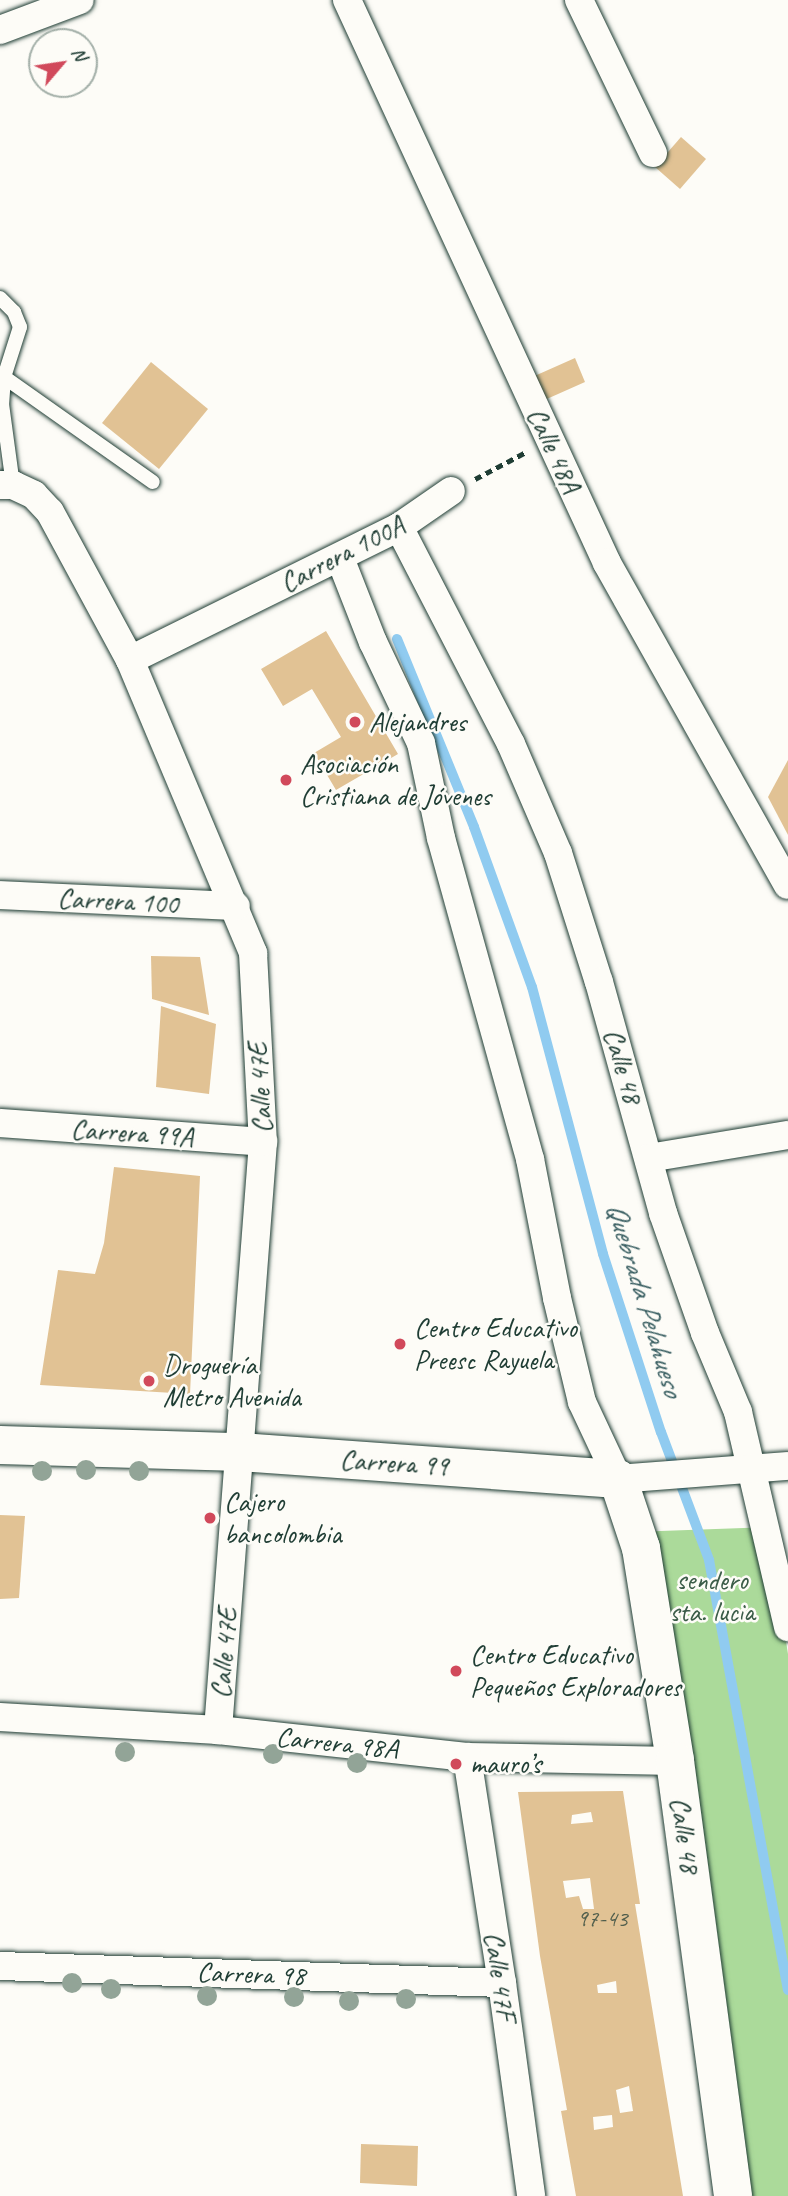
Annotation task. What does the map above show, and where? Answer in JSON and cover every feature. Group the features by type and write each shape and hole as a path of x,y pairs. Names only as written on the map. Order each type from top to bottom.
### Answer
{"street":[{"path":"0,30 80,0"},
{"name":"Calle 48A","path":"347,0 607,563 788,886"},
{"path":"579,0 653,153"},
{"name":"Calle 47E","path":"16,488 50,512 130,660 236,906 253,954 263,1142 218,1730"},
{"name":"Carrera 100A","path":"130,660 399,527 451,491"},
{"name":"Calle 48","path":"399,527 511,744 558,853 599,982 685,1280 738,1412 742,1470 788,1626"},
{"path":"340,558 373,642 421,743 441,838 530,1159 556,1298 582,1402 626,1479"},
{"name":"Carrera 100","path":"0,895 236,906"},
{"name":"Carrera 99A","path":"0,1123 263,1142"},
{"path":"649,1158 788,1135"},
{"name":"Carrera 99","path":"0,1445 240,1452 626,1479 788,1466"},
{"name":"Calle 48","path":"626,1479 641,1548 675,1761 733,2196"},
{"name":"Carrera 98A","path":"0,1717 218,1730 467,1757 675,1761"},
{"name":"Calle 47F","path":"467,1757 502,1983 530,2196"},
{"name":"Carrera 98","path":"0,1966 502,1983"}],"lane":[{"path":"0,298 14,312 20,327 4,377 2,404 16,488"},
{"path":"4,377 153,482"}],"path":[{"path":"451,491 549,441"}],"green space":[{"name":"sendero sta. lucia","path":"768,1527 788,1654 788,2196 750,2196 633,1532"}],"building":[{"path":"681,137 706,159 680,189 655,167"},
{"path":"575,358 585,382 540,402 530,378"},
{"path":"151,362 208,409 159,469 102,423"},
{"name":"Alejandres","path":"326,631 398,754 336,790 314,753 341,737 312,689 283,706 261,669"},
{"path":"788,760 788,835 768,797"},
{"path":"151,956 200,957 209,1015 152,999"},
{"path":"161,1006 216,1024 209,1094 156,1087"},
{"path":"114,1167 200,1176 190,1394 40,1385 58,1270 95,1274 104,1243"},
{"path":"0,1515 25,1516 19,1598 0,1599"},
{"path":"623,1791 640,1904 635,1904 683,2196 576,2196 561,2111 567,2110 540,1956 518,1792","holes":["591,1812 593,1822 571,1824 572,1815","590,1878 594,1909 583,1909 579,1896 566,1898 563,1881","616,1981 617,1993 598,1993 597,1985","629,2086 633,2111 620,2113 616,2090","612,2115 613,2127 594,2130 593,2117"]},
{"path":"361,2144 418,2146 417,2186 360,2183"}],"waterway":[{"name":"Quebrada Pelahueso","path":"397,639 474,827 532,987 603,1254 661,1432 709,1560 788,1990"}],"place":[{"name":"Alejandres","path":"355,722"},
{"name":"Asociación Cristiana de Jóvenes","path":"286,780"},
{"name":"Centro Educativo Preesc Rayuela","path":"400,1344"},
{"name":"Droguería Metro Avenida","path":"149,1381"},
{"name":"Cajero bancolombia","path":"210,1518"},
{"name":"Centro Educativo Pequeños Exploradores","path":"456,1671"},
{"name":"mauro’s","path":"456,1764"}]}
